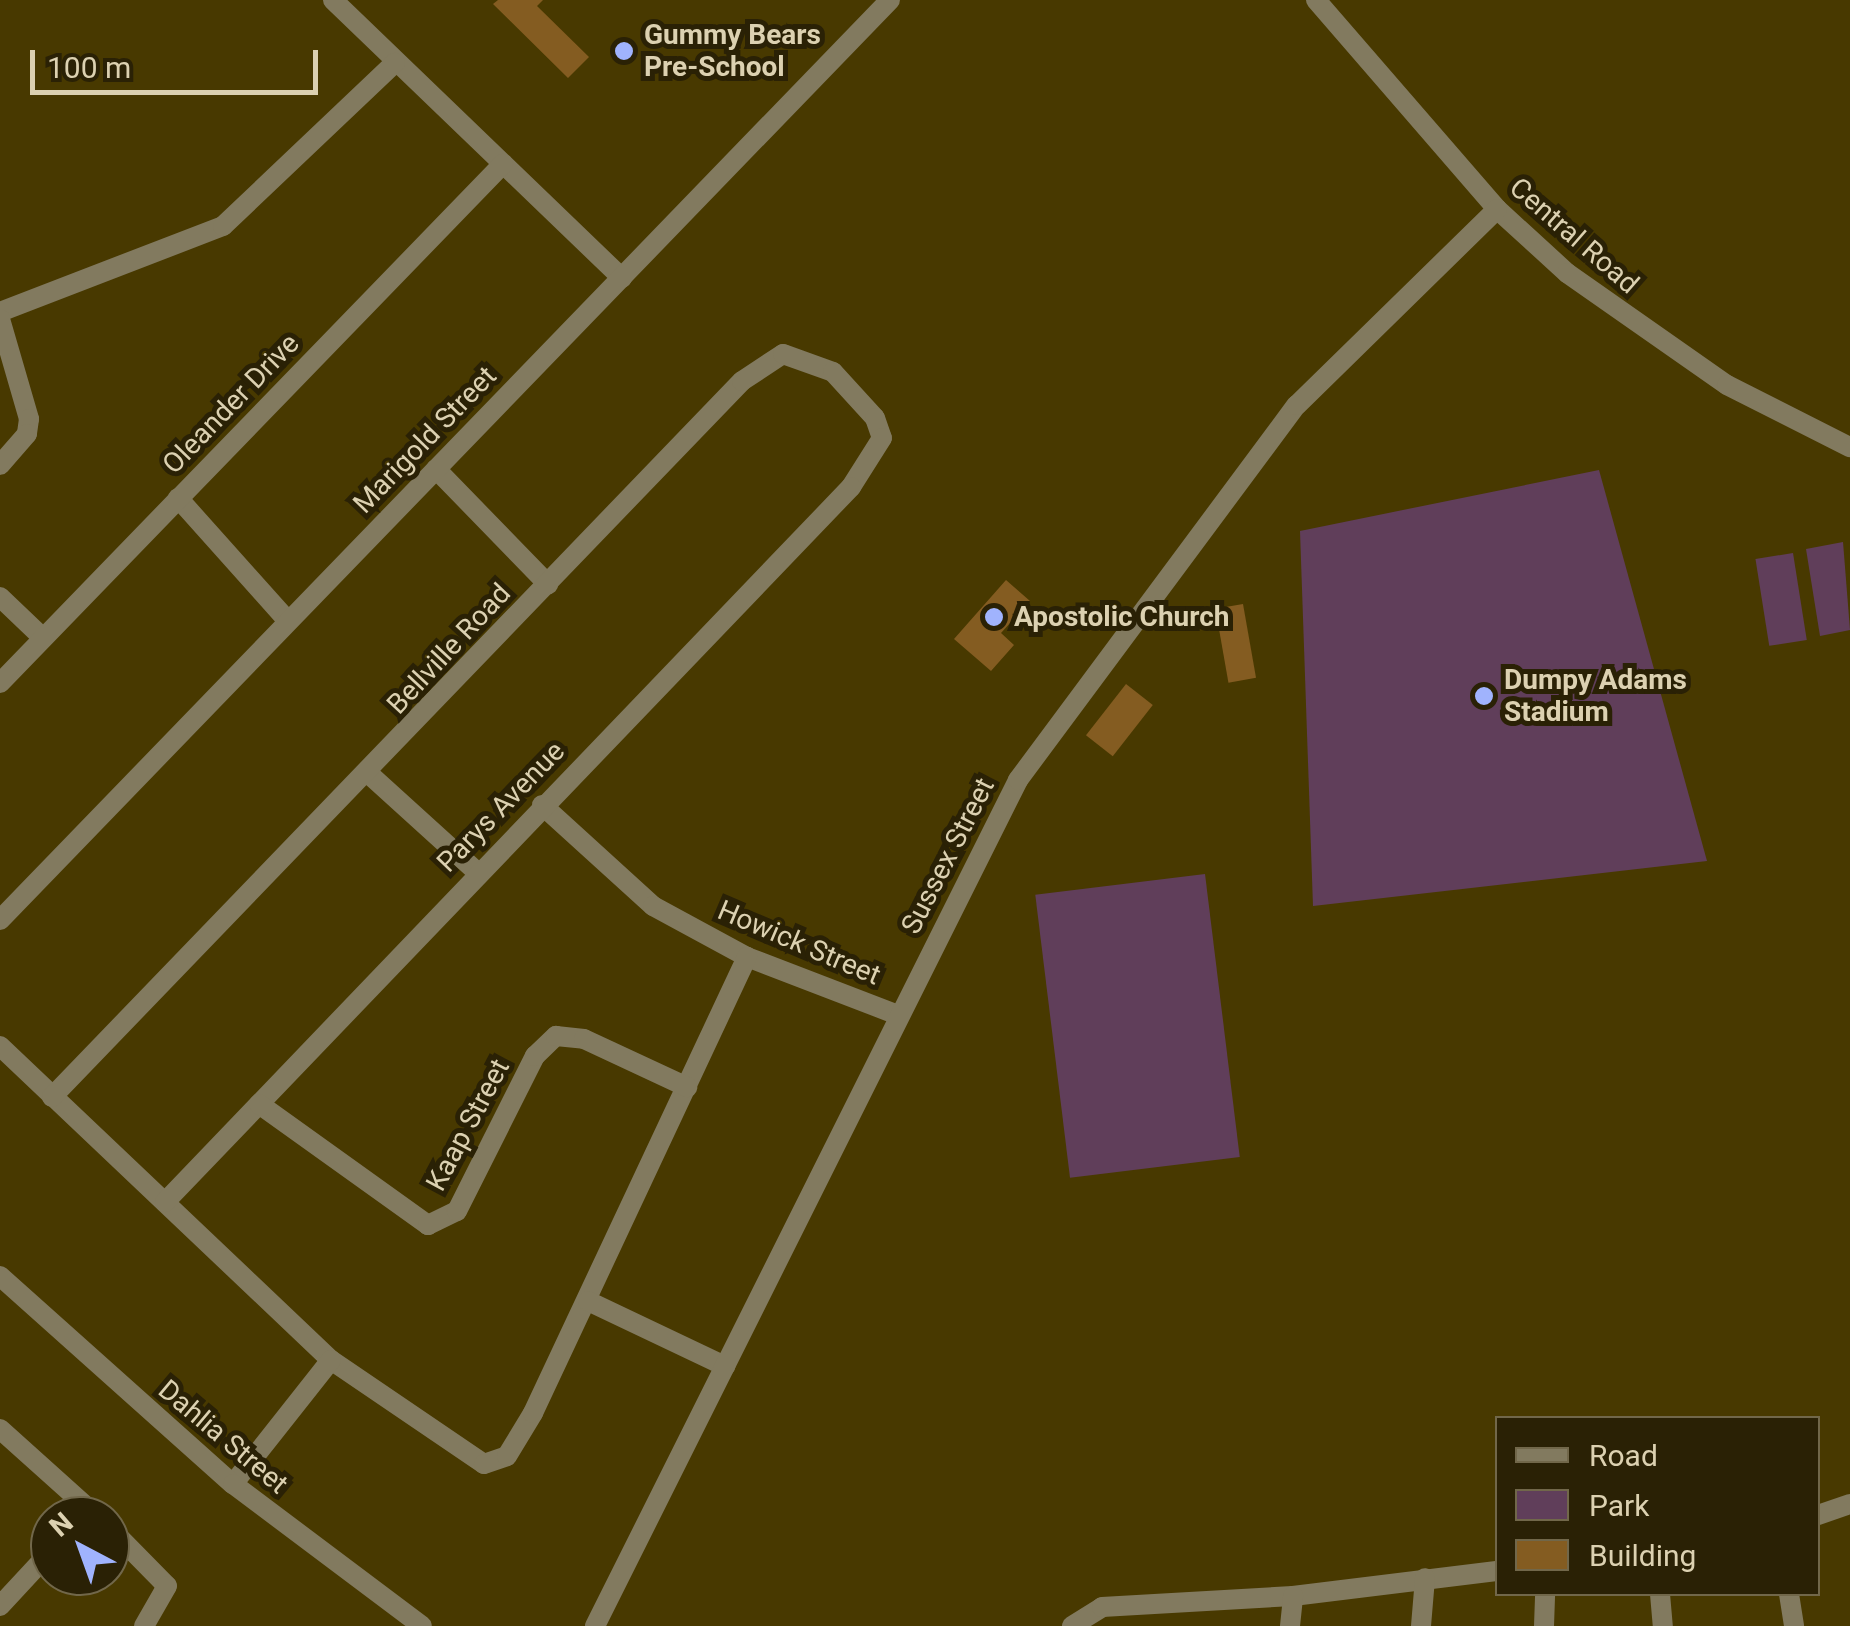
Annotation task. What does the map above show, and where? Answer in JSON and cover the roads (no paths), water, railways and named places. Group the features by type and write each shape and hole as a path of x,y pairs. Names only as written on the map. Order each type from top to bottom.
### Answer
{"street":[{"path":"333,0 622,278"},
{"name":"Marigold Street","path":"0,920 890,0"},
{"name":"Central Road","path":"1316,0 1496,208 1671,349 1850,447"},
{"path":"0,464 27,434 30,419 0,315 223,226 396,63"},
{"name":"Oleander Drive","path":"0,684 503,164"},
{"name":"Sussex Street","path":"595,1626 1018,780 1173,569 1326,371 1496,208"},
{"name":"Bellville Road","path":"52,1097 369,774 742,381 782,354 816,360 864,404 880,428 878,451"},
{"name":"Parys Avenue","path":"165,1202 878,451"},
{"path":"436,469 548,584"},
{"path":"178,498 287,620"},
{"path":"0,598 43,638"},
{"path":"369,774 476,872"},
{"name":"Howick Street","path":"542,805 653,906 747,957 898,1015"},
{"path":"0,1046 331,1360 462,1456 484,1464 507,1456 518,1440 588,1301 747,957"},
{"name":"Kaap Street","path":"259,1104 428,1225 457,1210 536,1056 556,1036 584,1038 687,1087"},
{"name":"Dahlia Street","path":"0,1276 232,1484 422,1626"},
{"path":"588,1301 726,1366"},
{"path":"232,1484 331,1360"},
{"path":"3,1438 69,1496"},
{"path":"1820,1514 1850,1504"},
{"path":"130,1548 167,1586 144,1626"},
{"path":"1072,1626 1102,1606 1177,1616 1292,1596 1495,1571"},
{"path":"0,1606 30,1574"},
{"path":"1421,1626 1424,1578"},
{"path":"1290,1626 1292,1596"},
{"path":"1544,1626 1545,1596"},
{"path":"1660,1596 1663,1626"},
{"path":"1789,1596 1794,1626"}],"place":[{"name":"Gummy Bears Pre-School","path":"624,51"},
{"name":"Apostolic Church","path":"994,617"},
{"name":"Dumpy Adams Stadium","path":"1484,696"}]}
